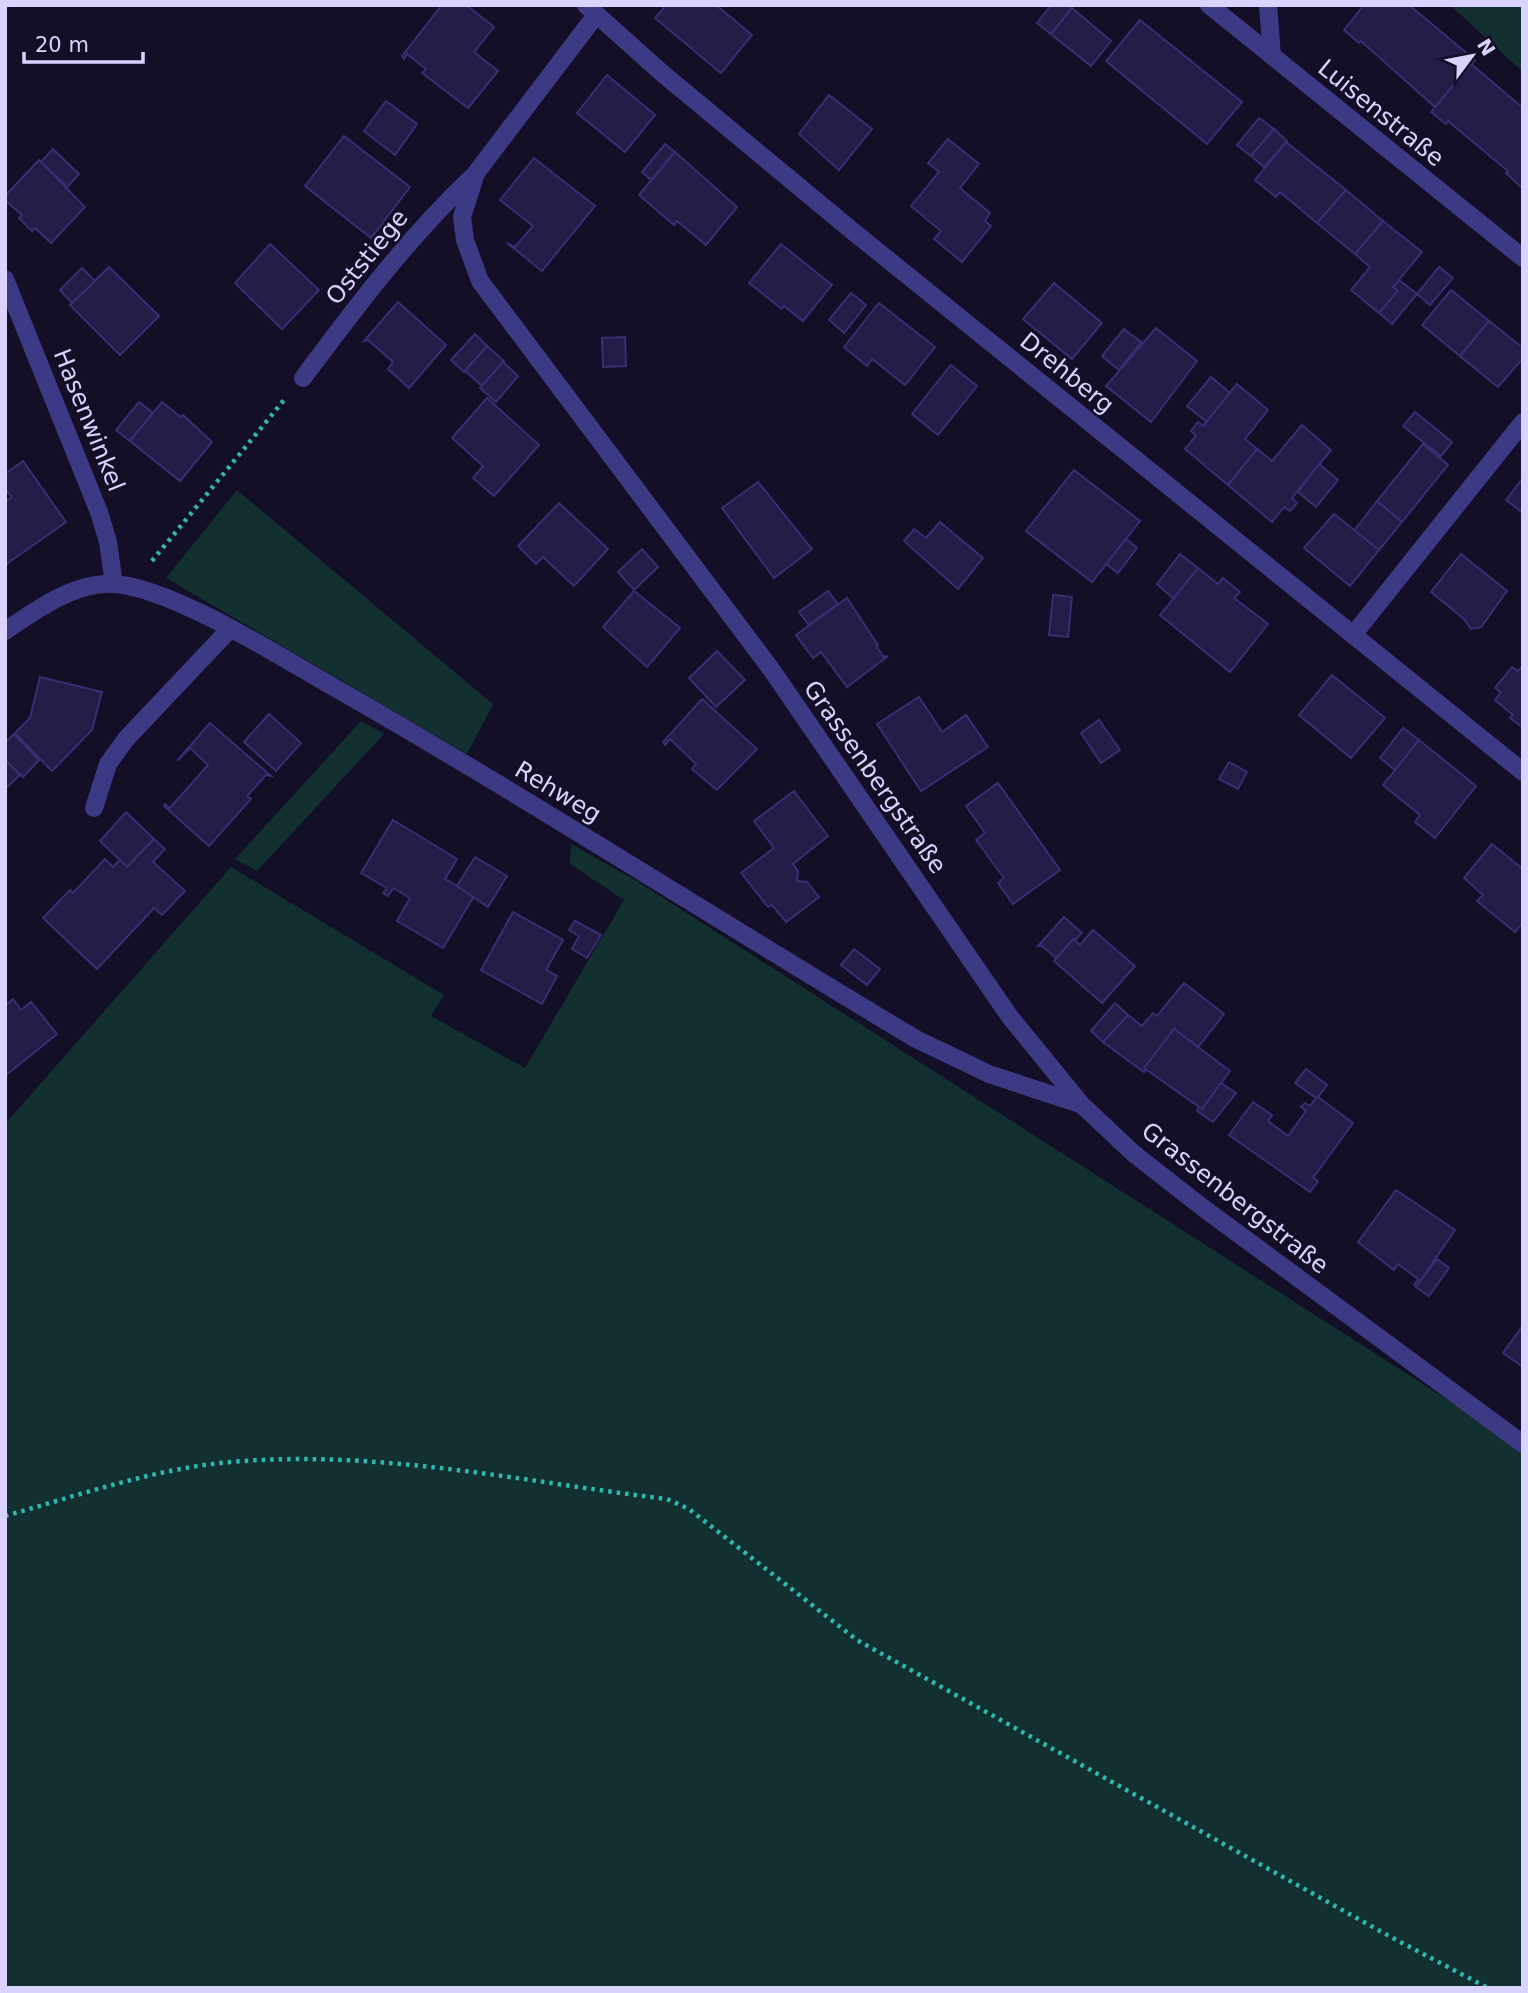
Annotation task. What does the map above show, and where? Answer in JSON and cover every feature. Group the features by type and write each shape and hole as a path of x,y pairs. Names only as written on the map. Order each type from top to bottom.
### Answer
{"street":[{"name":"Luisenstraße","path":"1209,5 1523,258"},
{"path":"1268,5 1272,56"},
{"name":"Grassenbergstraße","path":"591,10 476,173 462,217 465,240 480,281 771,669 1010,1017 1081,1104 1133,1153 1202,1207 1523,1444"},
{"name":"Drehberg","path":"591,10 850,229 1523,772"},
{"name":"Oststiege","path":"303,378 395,259 438,209 476,173"},
{"name":"Hasenwinkel","path":"5,279 99,512 108,542 114,584"},
{"path":"1353,635 1523,422"},
{"name":"Rehweg","path":"5,631 71,593 93,585 114,584 167,598 230,629 406,728 916,1038 989,1074 1081,1104"},
{"path":"94,808 108,764 126,739 230,629"}],"path":[{"path":"166,544 303,378"},
{"path":"5,1516 162,1472 242,1461 307,1459 448,1466 667,1499 689,1509 857,1640 1488,1988"}],"green space":[{"path":"1450,5 1523,5 1523,72"},
{"path":"237,490 493,704 467,754 166,578"},
{"path":"361,721 384,734 257,871 235,859"},
{"path":"571,844 635,880 1523,1448 1523,1988 5,1988 5,1124 231,867 444,995 431,1016 525,1068 624,900 570,864"}],"building":[{"path":"442,5 466,5 494,27 474,52 498,71 468,108 422,73 426,69 407,54 404,59 402,56"},
{"path":"661,5 716,5 752,35 721,73 655,18 664,8"},
{"path":"1051,5 1068,5 1072,8 1051,34 1037,23"},
{"path":"1364,5 1409,5 1475,60 1435,107 1361,41 1359,43 1344,30"},
{"path":"1072,8 1111,41 1091,66 1051,34"},
{"path":"1140,20 1242,102 1207,144 1106,61"},
{"path":"1471,64 1523,108 1522,188 1506,173 1508,171 1448,121 1446,124 1431,112"},
{"path":"607,75 655,115 625,152 577,113"},
{"path":"829,95 872,129 839,170 799,134"},
{"path":"386,101 417,124 395,155 364,131"},
{"path":"1259,118 1274,129 1251,156 1237,145"},
{"path":"1274,129 1287,141 1264,167 1251,156"},
{"path":"344,136 410,187 371,238 305,186"},
{"path":"948,139 979,164 960,188 990,213 985,221 991,226 962,262 934,239 941,231 911,206 939,172 928,163"},
{"path":"1286,142 1346,190 1317,223 1280,192 1276,197 1255,180"},
{"path":"665,144 675,152 651,180 642,172"},
{"path":"53,149 79,174 67,187 41,162"},
{"path":"675,152 737,207 706,245 677,221 674,225 639,195"},
{"path":"534,158 595,206 542,271 507,243 515,247 533,226 500,200"},
{"path":"39,160 85,207 51,243 35,228 32,231 19,218 22,215 5,200 5,196"},
{"path":"1346,190 1383,221 1355,254 1317,223"},
{"path":"1383,221 1422,252 1393,287 1398,291 1379,313 1351,290 1370,267 1355,254"},
{"path":"270,244 319,290 282,329 235,283"},
{"path":"781,244 832,285 803,321 784,306 782,309 749,283"},
{"path":"109,267 159,316 120,355 70,305"},
{"path":"1439,267 1453,278 1430,305 1417,294"},
{"path":"82,268 95,281 72,303 60,290"},
{"path":"1399,280 1417,294 1392,324 1379,313 1398,291 1393,287"},
{"path":"1054,283 1102,323 1072,359 1023,319"},
{"path":"1451,290 1489,321 1460,356 1422,325"},
{"path":"851,293 866,305 844,333 829,320"},
{"path":"398,302 446,345 409,388 388,369 393,362 368,340 364,341"},
{"path":"879,303 935,347 905,385 872,359 867,366 844,347"},
{"path":"1489,321 1523,348 1523,358 1498,387 1460,356"},
{"path":"1156,328 1197,361 1151,422 1106,386"},
{"path":"1124,329 1141,342 1119,370 1102,356"},
{"path":"475,334 487,346 464,372 451,360"},
{"path":"625,337 626,366 603,367 602,338"},
{"path":"487,346 504,361 482,386 465,371"},
{"path":"503,362 518,376 496,402 480,388"},
{"path":"951,365 977,386 938,435 912,414"},
{"path":"1211,377 1230,393 1207,422 1187,406"},
{"path":"1237,384 1268,410 1245,439 1257,449 1228,485 1185,449 1196,436 1191,431 1198,422 1203,426"},
{"path":"487,398 539,445 494,496 473,478 483,466 452,438"},
{"path":"139,402 153,413 130,441 116,430"},
{"path":"162,402 181,417 183,415 212,442 180,481 130,441"},
{"path":"1415,412 1452,442 1441,456 1403,426"},
{"path":"1302,425 1331,450 1292,498 1297,503 1290,511 1284,507 1272,522 1228,485 1257,449 1272,461"},
{"path":"1423,444 1448,465 1402,522 1377,501"},
{"path":"23,461 66,522 5,565 5,502 12,497 5,489 5,474"},
{"path":"1319,464 1338,480 1316,507 1298,492"},
{"path":"1074,470 1140,521 1092,582 1026,531"},
{"path":"1523,478 1523,513 1506,500"},
{"path":"758,482 812,549 774,578 722,508"},
{"path":"1377,501 1402,522 1379,550 1354,531"},
{"path":"559,503 608,549 574,586 543,557 536,564 518,546"},
{"path":"1334,514 1379,550 1350,586 1304,548"},
{"path":"940,522 983,558 958,589 904,541 914,529 926,538"},
{"path":"1126,539 1137,548 1118,573 1106,564"},
{"path":"642,549 658,567 634,590 618,572"},
{"path":"1180,554 1198,568 1174,599 1157,584"},
{"path":"1461,554 1507,591 1481,627 1471,629 1463,618 1431,592"},
{"path":"1198,568 1218,584 1223,578 1240,592 1234,598 1268,624 1230,672 1160,615"},
{"path":"634,591 680,628 647,667 603,627"},
{"path":"828,591 838,604 809,625 799,612"},
{"path":"1053,595 1072,597 1068,637 1049,635"},
{"path":"847,598 878,645 876,646 884,657 888,656 847,687 821,652 813,658 796,635"},
{"path":"717,651 745,680 716,707 689,678"},
{"path":"1523,666 1523,728 1510,718 1513,715 1495,700 1501,692 1495,688 1512,667 1518,671"},
{"path":"1332,675 1385,718 1351,758 1299,715"},
{"path":"40,677 102,692 92,730 52,771 15,733 30,718"},
{"path":"919,697 942,732 966,715 988,747 921,791 877,724"},
{"path":"702,699 757,749 717,790 692,769 696,764 670,739 665,745 663,742"},
{"path":"269,714 301,743 276,771 244,742"},
{"path":"1099,720 1120,750 1101,763 1081,733"},
{"path":"210,723 271,776 266,775 247,796 251,799 209,846 164,806 165,804 170,808 208,765 190,748 177,761"},
{"path":"1403,728 1419,740 1395,770 1380,758"},
{"path":"14,734 39,760 23,777 5,760 5,743"},
{"path":"1419,740 1476,786 1435,838 1415,822 1420,815 1383,785"},
{"path":"5,760 20,775 5,789"},
{"path":"1229,762 1247,772 1238,789 1219,779"},
{"path":"998,783 1060,870 1013,904 998,883 1004,878 976,840 985,833 966,806"},
{"path":"794,791 828,836 793,864 798,871 797,881 807,882 819,897 786,922 772,905 768,907 741,873 774,848 754,821"},
{"path":"126,812 154,839 127,867 100,841"},
{"path":"393,820 457,859 445,879 474,896 443,948 397,921 410,898 393,888 388,896 383,893 387,888 361,873"},
{"path":"154,839 165,849 153,862 185,891 162,915 154,908 97,969 43,918 70,890 73,893 105,859 113,867 120,860 127,867"},
{"path":"1492,844 1523,869 1523,922 1515,932 1477,901 1483,895 1464,878"},
{"path":"475,857 507,876 488,907 457,886"},
{"path":"513,912 563,940 546,970 557,976 542,1004 481,970"},
{"path":"1064,917 1082,933 1056,958 1042,946 1038,946"},
{"path":"575,921 601,935 587,958 572,949 579,936 569,930"},
{"path":"1093,930 1135,966 1102,1003 1054,961 1073,939 1080,945"},
{"path":"854,949 880,969 867,985 841,965"},
{"path":"1184,983 1224,1014 1198,1047 1174,1029 1144,1072 1103,1042 1128,1015 1142,1026 1153,1013 1157,1016"},
{"path":"13,999 21,1010 31,1002 57,1034 5,1076 5,1006"},
{"path":"1115,1003 1128,1015 1103,1042 1091,1031"},
{"path":"1174,1029 1230,1071 1202,1109 1144,1068"},
{"path":"1306,1069 1327,1085 1318,1097 1353,1123 1313,1178 1318,1181 1310,1192 1229,1135 1253,1102 1272,1115 1268,1121 1288,1136 1306,1111 1301,1107 1305,1103 1310,1106 1316,1098 1295,1083"},
{"path":"1221,1083 1236,1093 1213,1122 1197,1111 1199,1107 1202,1109"},
{"path":"1396,1190 1455,1230 1416,1287 1414,1285 1418,1279 1398,1264 1394,1270 1358,1242"},
{"path":"1437,1259 1449,1268 1429,1296 1416,1287"},
{"path":"1523,1325 1523,1367 1503,1353"}]}
